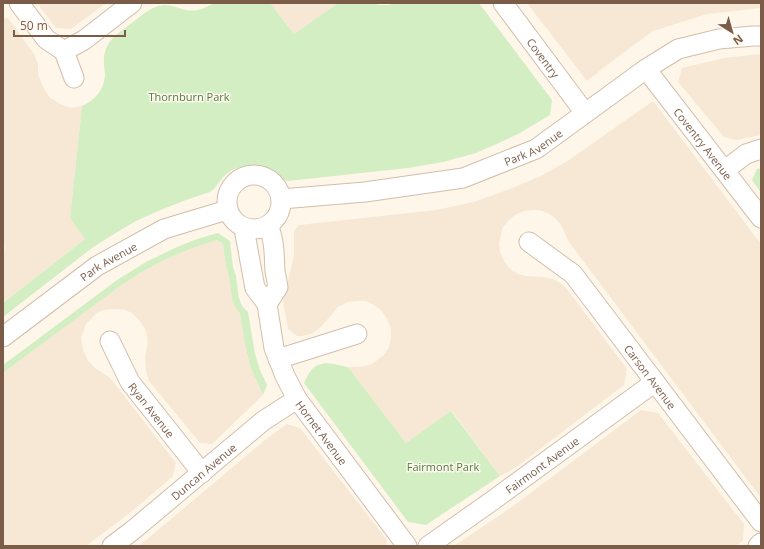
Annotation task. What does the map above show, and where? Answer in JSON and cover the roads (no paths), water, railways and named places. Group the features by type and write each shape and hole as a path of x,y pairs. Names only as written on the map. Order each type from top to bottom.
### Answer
{"street":[{"path":"19,3 46,39 64,51 74,78"},
{"path":"64,51 84,40 132,3"},
{"name":"Coventry","path":"503,3 585,113"},
{"name":"Park Avenue","path":"281,199 365,192 463,178 536,149 646,69 678,49 719,39 761,36"},
{"name":"Coventry Avenue","path":"646,69 761,218"},
{"path":"725,170 746,154 761,149"},
{"path":"258,174 266,177 274,183 279,190 281,199 281,207 274,221 268,226 258,229 248,229 239,225 232,219 227,210 226,201 228,192 233,184 240,178 248,175 258,174"},
{"name":"Park Avenue","path":"3,337 97,266 164,228 227,210"},
{"path":"267,304 278,287 271,232 268,226"},
{"name":"Hornet Avenue","path":"248,229 245,234 255,288 267,304 274,348 285,376 297,399 408,546"},
{"name":"Carson Avenue","path":"529,242 573,274 761,522"},
{"path":"250,264 275,260"},
{"path":"278,359 357,334"},
{"name":"Ryan Avenue","path":"110,341 130,382 202,473"},
{"name":"Fairmont Avenue","path":"428,546 655,382"},
{"name":"Duncan Avenue","path":"112,546 264,421 297,399"},
{"path":"758,546 761,543"}],"park label":[{"name":"Thornburn Park","path":"189,96"},
{"name":"Fairmont Park","path":"443,466"}]}
